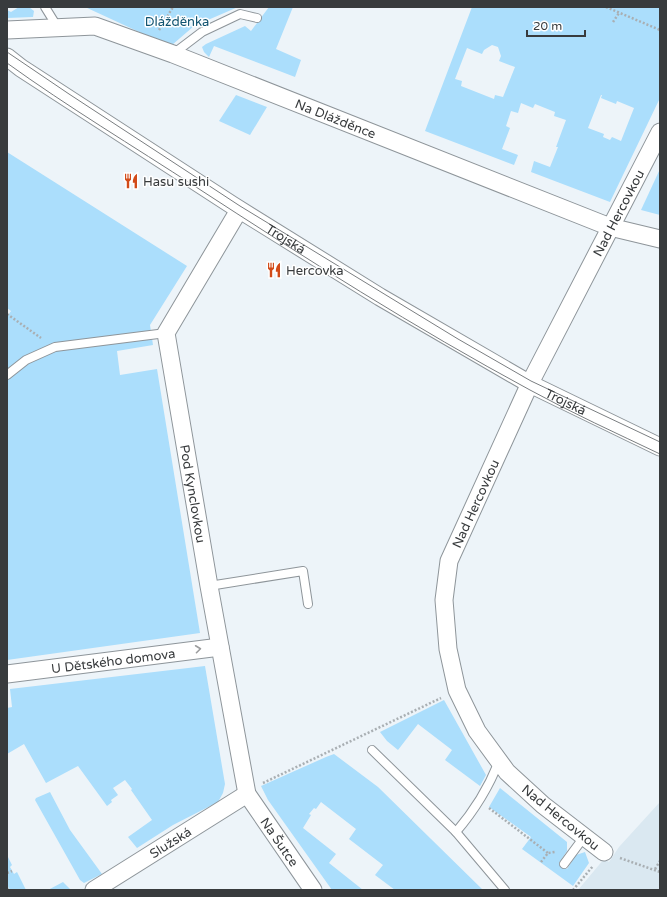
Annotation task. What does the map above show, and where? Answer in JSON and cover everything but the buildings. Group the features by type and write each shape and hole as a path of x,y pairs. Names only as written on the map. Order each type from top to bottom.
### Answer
{"street":[{"name":"Na Dlážděnce","path":"7,30 95,26 173,54 610,227 660,239"},
{"name":"Trojská","path":"7,57 21,68 239,210 380,297 530,384 660,447"},
{"name":"Nad Hercovkou","path":"604,852 543,805 506,772 477,731 457,690 448,648 444,600 449,561 530,384 660,132"},
{"path":"166,333 239,210"},
{"name":"Pod Kynclovkou","path":"166,333 209,586 247,794"},
{"name":"U Dětského domova","path":"7,674 220,647"},
{"name":"Služská","path":"94,890 247,794"},
{"name":"Na Šutce","path":"247,794 313,890"}],"lane":[{"path":"45,7 58,28"},
{"path":"173,54 202,32 240,14 257,18"},
{"path":"7,375 26,360 55,347 166,333"},
{"path":"209,586 303,571 308,604"},
{"path":"372,750 456,832 505,890"},
{"path":"456,832 468,817 493,777 499,761"},
{"path":"564,864 584,837"}],"path":[{"path":"149,45 173,7"},
{"path":"606,7 660,30"},
{"path":"613,22 619,13"},
{"path":"7,314 55,347"},
{"path":"247,794 257,786 457,690"},
{"path":"479,800 548,853"},
{"path":"573,890 604,852 660,872"},
{"path":"655,869 660,861"},
{"path":"7,873 12,871"}],"shaded area":[{"path":"660,802 660,890 578,890 604,859 609,862 619,847"}],"green space":[{"path":"19,7 29,7 34,11 33,17 7,18 7,10 11,12"},
{"name":"Dlážděnka","path":"85,7 238,7 194,26 172,45 150,37"},
{"path":"269,7 293,7 276,49 301,60 295,77 214,46 209,57 204,52 202,47 206,44 245,26 251,31"},
{"path":"472,7 660,7 660,98 610,202 531,172 534,161 550,167 566,120 554,116 555,112 535,104 533,108 521,103 518,113 511,111 506,126 510,128 502,149 518,155 514,165 425,131","holes":["492,45 498,47 501,56 499,61 515,67 503,97 495,95 494,99 461,86 462,81 455,79 467,48 482,54 484,50","601,95 601,98 616,104 617,101 634,108 621,141 612,137 610,140 603,137 604,134 588,128"]},
{"path":"236,95 267,107 250,135 219,121"},
{"path":"7,152 187,266 150,325 153,345 117,351 120,375 157,369 200,633 7,660 7,317 11,311 7,308"},
{"path":"660,169 660,215 641,210"},
{"path":"205,666 225,784 223,793 218,802 173,825 137,848 128,837 152,820 125,780 113,788 118,795 111,800 112,802 107,806 78,766 46,783 24,744 7,754 7,708 12,707 10,689"},
{"path":"444,700 486,775 480,786 445,760 452,750 418,724 398,750 387,741 380,732"},
{"path":"334,754 378,787 483,890 395,890 375,875 383,865 349,839 356,829 321,802 316,809 314,808 309,814 311,815 303,828 336,854 329,863 363,890 332,890 268,800 261,786"},
{"path":"500,788 567,842 567,851 559,863 567,869 576,855 585,852 589,863 573,886 522,849 531,837 489,807"},
{"path":"50,792 70,830 102,874 84,883 80,880 35,800 36,798"},
{"path":"7,855 12,865 10,867 14,874 17,872 26,890 10,890 7,885"},
{"path":"63,882 71,890 48,890"}],"tram line":[{"path":"7,52 240,206 458,339 531,381 660,442"},
{"path":"7,63 53,95 319,266 403,317 487,366 546,398 594,423 660,454"}],"place":[{"name":"Hasu sushi","path":"131,181"},
{"name":"Hercovka","path":"274,270"}]}
